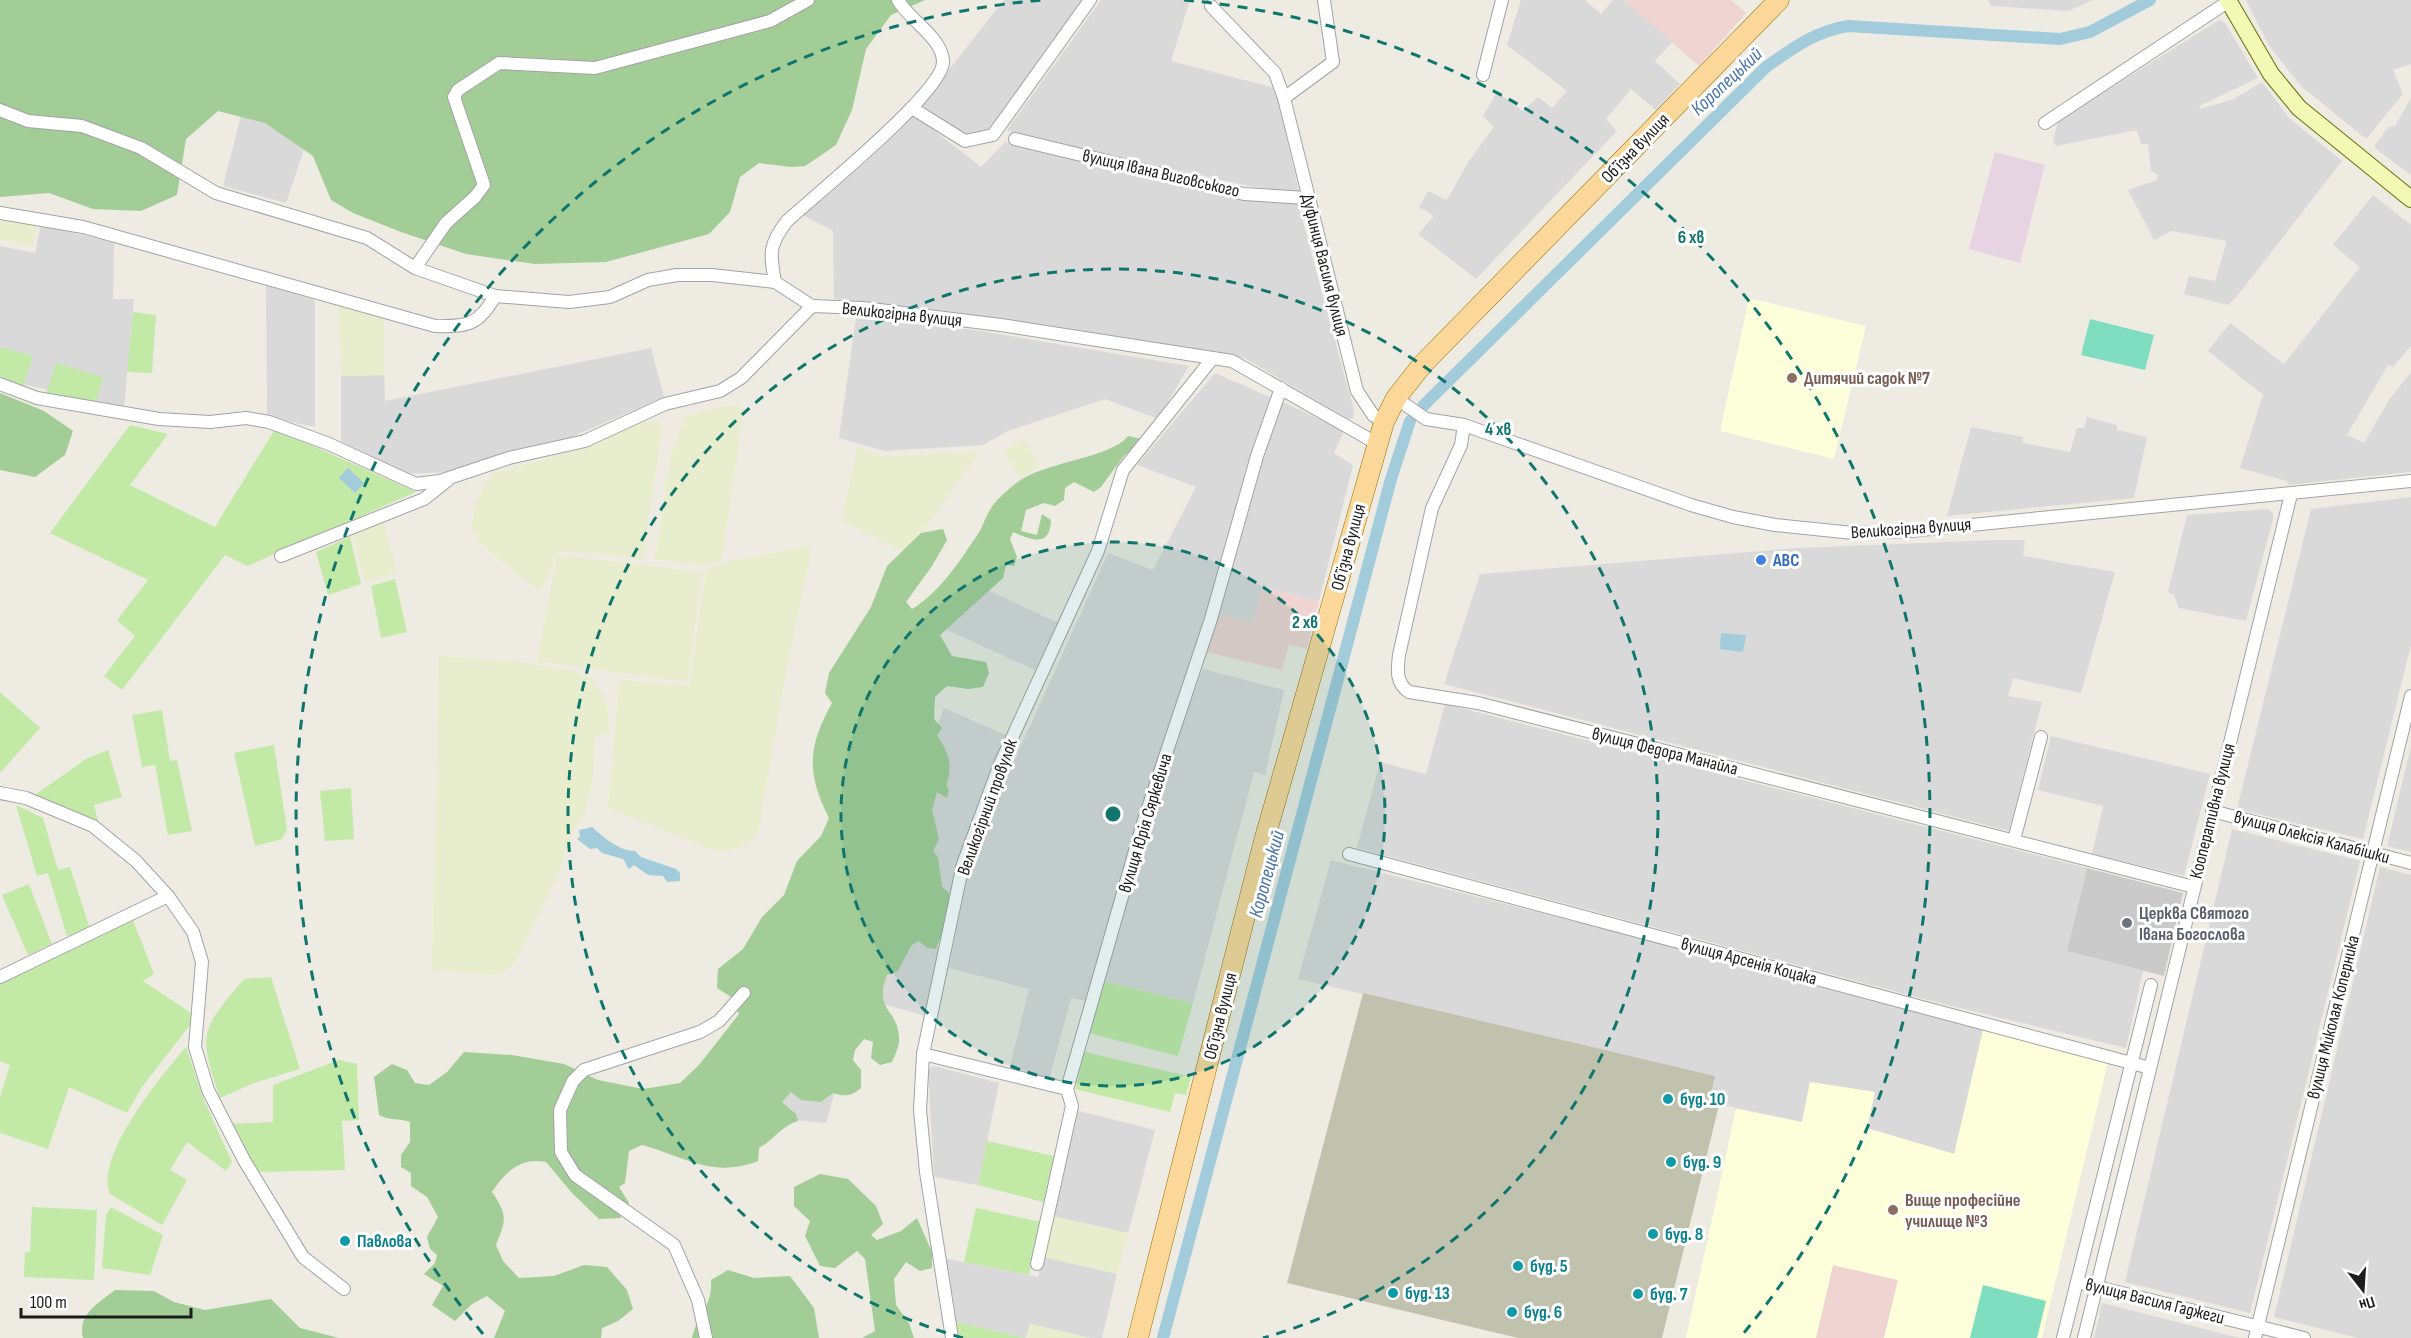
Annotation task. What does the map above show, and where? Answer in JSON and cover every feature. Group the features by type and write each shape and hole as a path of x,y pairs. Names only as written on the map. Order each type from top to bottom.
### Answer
{"main road":[{"name":"Обʼїзна вулиця","path":"1138,1338 1264,841 1325,636 1376,443 1384,422 1396,398 1422,365 1779,0"},
{"path":"2229,1 2271,74 2299,108 2411,199"}],"street":[{"path":"415,268 446,223 476,197 483,185 454,97 458,90 488,67 512,62 595,68 770,21 808,0"},
{"path":"775,282 770,252 774,237 787,221 912,108 940,76 944,61 937,45 898,0"},
{"path":"912,108 965,141 993,135 1090,0"},
{"path":"1284,98 1333,62 1323,0"},
{"path":"1483,75 1502,0"},
{"path":"2045,123 2229,1"},
{"name":"Дуфинця Василя вулиця","path":"1211,6 1275,73 1284,98 1307,198 1357,391 1373,415 1384,422"},
{"path":"0,110 28,121 82,126 141,148 216,193 367,238 415,268 495,296 569,302 610,297 648,280 677,275 712,275 775,282 813,306 741,378 720,391 665,404 585,441 509,458 451,477 416,484 328,444 269,422 246,418 210,422 159,419 37,398 0,384"},
{"name":"вулиця Івана Виговського","path":"1016,139 1244,194 1307,198"},
{"path":"0,213 83,227 435,326 463,327 477,320 484,316 495,296"},
{"name":"Великогірна вулиця","path":"813,306 863,308 1001,325 1232,362 1376,443"},
{"name":"Великогірний провулок","path":"952,1338 925,1162 920,1110 923,1054 963,864 1000,765 1094,560 1123,470 1212,359"},
{"name":"вулиця Юрія Сяркевича","path":"1037,1264 1072,1106 1067,1089 1143,823 1211,619 1257,456 1281,388"},
{"name":"Великогірна вулиця","path":"1396,398 1426,419 1464,425 1690,505 1775,525 1853,534 1911,531 2411,481"},
{"name":"вулиця Федора Манайла","path":"1464,425 1458,453 1432,508 1399,655 1397,668 1401,687 1417,694 1478,703 2194,887"},
{"path":"281,556 424,499 451,477"},
{"name":"Кооперативна вулиця","path":"2084,1338 2291,494"},
{"name":"вулиця Миколая Коперника","path":"2257,1333 2411,696"},
{"path":"2014,840 2041,737"},
{"path":"0,793 26,798 93,826 136,861 168,896 193,932 202,962 195,1047 208,1090 244,1160 303,1257 344,1289"},
{"name":"вулиця Олексія Калабішки","path":"2212,811 2411,863"},
{"name":"вулиця Арсенія Коцака","path":"1349,854 2150,1068"},
{"path":"0,977 168,896"},
{"path":"2063,1338 2151,985"},
{"path":"706,1338 698,1300 674,1245 575,1175 561,1152 560,1110 573,1081 584,1070 700,1032 719,1021 744,993"},
{"path":"923,1054 1067,1089"},
{"name":"вулиця Василя Гаджеги","path":"2077,1282 2257,1333 2304,1338"}],"shaded area":[{"path":"1004,0 1085,0 988,131 971,135 961,133 921,105"},
{"path":"1101,0 1190,0 1171,61 1275,88 1299,192 1254,187 1014,134 1007,130"},
{"path":"1521,0 1585,0 1601,14 1613,0 1624,0 1673,41 1655,61 1680,84 1656,110 1631,89 1606,119 1617,131 1476,279 1418,234 1434,216 1419,207 1428,191 1447,200 1467,164 1494,127 1483,116 1497,92 1523,111 1538,97 1552,108 1567,91 1507,45"},
{"path":"1624,0 1731,0 1746,13 1699,66"},
{"path":"1988,0 2093,0 2068,11 1991,6"},
{"path":"2246,0 2411,0 2411,64 2393,70 2403,94 2366,139 2301,86 2269,46"},
{"path":"2219,20 2225,23 2258,78 2199,106 2200,109 2234,99 2262,82 2289,118 2342,161 2228,305 2184,294 2189,276 2215,281 2227,241 2172,231 2154,240 2128,190 2157,180 2158,175 2151,171 2148,144 2141,144 2137,130 2056,146 2053,141 2058,121"},
{"path":"246,96 312,125 286,203 223,186"},
{"path":"2411,98 2411,175 2375,148 2375,145 2389,127 2395,126"},
{"path":"912,113 981,167 1005,142 1298,203 1354,411 1353,418 1348,419 1246,359 1234,356 945,311 834,299 833,231 801,214"},
{"path":"1995,152 2045,165 2020,263 1969,249"},
{"path":"2373,195 2411,225 2411,346 2393,367 2388,365 2347,435 2364,443 2389,400 2411,372 2411,472 2288,485 2287,481 2240,468 2263,395 2208,351 2230,323 2284,364 2360,267 2333,245"},
{"path":"0,218 36,226 34,246 0,239"},
{"path":"41,225 114,243 113,299 134,299 124,407 0,379 0,246 35,253"},
{"path":"266,285 315,300 315,427 267,417"},
{"name":"Дитячий садок №7","path":"1749,298 1866,326 1834,459 1720,431"},
{"path":"338,306 384,319 384,375 341,376"},
{"path":"856,318 975,330 1189,366 1158,419 1105,399 1008,431 983,445 885,451 839,438"},
{"path":"651,348 664,397 562,441 508,452 446,472 408,474 341,441 341,376 384,375 385,401"},
{"path":"1215,373 1270,397 1191,664 1138,819 1086,1001 1071,998 1049,1080 1009,1070 1029,989 949,968 972,855 1108,553 1153,570 1196,487 1137,465"},
{"path":"1281,401 1344,431 1334,453 1353,465 1319,601 1262,587 1253,624 1216,614 1256,473"},
{"path":"726,406 737,406 744,409 722,559 704,566 655,559 670,460 686,416"},
{"path":"2087,417 2117,425 2117,430 2147,437 2134,498 1947,516 1971,427 2023,437 2023,443 2070,452 2077,428 2084,428"},
{"path":"660,420 662,428 643,559 558,551 542,588 534,588 480,543 471,530 475,507 482,488 495,473 589,447 639,424"},
{"path":"1024,439 1039,466 1019,477 1004,451"},
{"path":"857,448 883,457 980,451 921,533 902,551 847,523 843,515"},
{"path":"2411,497 2411,645 2363,839 2237,809 2311,509"},
{"path":"2268,509 2273,513 2273,519 2246,621 2179,608 2174,595 2168,592 2187,515"},
{"path":"383,522 397,572 365,582 353,534"},
{"path":"2025,540 2023,556 2115,572 2081,693 2013,678 2008,696 2042,702 2009,831 1444,684 1480,574 1798,548"},
{"path":"812,547 784,683 758,834 745,845 726,852 714,850 608,808 619,684 624,680 689,686 706,570 721,563"},
{"path":"557,555 702,572 687,682 537,661"},
{"path":"958,576 1058,623 1035,670 936,625"},
{"path":"1261,587 1319,601 1307,649 1289,645 1282,670 1206,652 1216,614 1253,624"},
{"path":"439,656 516,661 572,671 593,680 607,702 609,734 600,733 595,738 592,785 584,814 571,835 559,871 516,961 505,972 493,975 432,971"},
{"path":"1203,669 1284,690 1265,775 1254,772 1193,1003 1102,981 1172,753"},
{"path":"1445,704 2087,868 2067,951 2143,971 2126,1048 1939,1003 1357,848 1380,762 1426,774"},
{"path":"944,708 1006,735 975,810 952,894 924,888 920,848 930,747"},
{"path":"2051,736 2210,774 2184,876 2092,854 2103,806 2038,790"},
{"path":"2411,746 2411,852 2387,846"},
{"path":"2232,829 2360,861 2250,1313 2125,1282"},
{"path":"1331,860 1802,979 1983,1030 1955,1154 1866,1128 1875,1092 1810,1082 1802,1122 1709,1102 1714,1076 1298,979"},
{"path":"2380,867 2411,875 2411,1338 2358,1338 2274,1317"},
{"path":"2087,868 2183,893 2164,976 2067,951"},
{"path":"910,917 941,950 926,1016 854,996"},
{"path":"1363,993 1715,1076 1709,1102 1719,1105 1662,1338 1518,1338 1287,1283"},
{"name":"Вище професійне училище №3","path":"1983,1030 2108,1062 2042,1338 1884,1338 1898,1280 1833,1265 1816,1338 1686,1338 1736,1109 1802,1122 1810,1082 1875,1092 1867,1128 1954,1154"},
{"path":"934,1066 999,1083 978,1185 934,1177 928,1070"},
{"path":"790,1076 836,1087 826,1123 785,1119 771,1108"},
{"path":"1075,1110 1155,1130 1128,1233 1052,1216"},
{"path":"1052,1216 1128,1233 1117,1274 1044,1257"},
{"path":"1044,1257 1117,1274 1102,1338 1090,1338 1030,1324 1026,1338 952,1321 943,1258 1038,1277"},
{"path":"1833,1265 1898,1280 1884,1338 1816,1338"},
{"path":"2102,1303 2240,1338 2094,1338"},
{"path":"1030,1324 1090,1338 1026,1338"}],"green space":[{"path":"0,0 925,0 891,15 866,49 852,110 836,145 805,166 791,167 759,163 740,177 730,212 709,234 606,262 535,264 466,254 353,213 331,200 313,156 265,123 218,111 186,139 177,195 141,211 93,209 49,193 0,197"},
{"path":"133,312 156,315 152,373 127,372"},
{"path":"2090,319 2154,335 2145,370 2081,355"},
{"path":"0,347 33,356 23,386 0,376"},
{"path":"56,363 103,377 96,403 46,394"},
{"path":"0,393 44,411 73,431 65,455 35,477 0,470"},
{"path":"130,425 168,434 130,485 215,527 275,429 416,492 247,566 225,555 122,690 104,676 135,636 117,620 148,580 50,533"},
{"path":"1128,436 1142,439 1123,457 1101,487 1094,492 1074,482 1065,488 1064,500 1055,506 1044,503 1026,510 1021,531 1037,535 1042,514 1051,520 1047,535 1039,540 1013,532 1010,539 1017,557 1014,566 1006,565 1003,578 940,635 952,656 986,662 989,673 983,687 968,689 947,686 935,697 934,719 942,728 937,735 947,753 950,771 946,785 949,790 947,798 937,792 932,810 939,839 933,851 938,857 942,887 949,893 948,908 936,949 928,948 918,941 911,946 898,971 887,975 883,987 884,1003 898,1028 899,1038 892,1062 880,1065 871,1058 873,1042 864,1039 855,1050 853,1060 861,1070 861,1088 858,1091 848,1095 833,1093 821,1102 801,1100 791,1092 782,1102 796,1114 798,1121 787,1126 759,1148 758,1161 726,1168 712,1167 642,1145 629,1151 625,1183 619,1187 629,1203 620,1218 599,1219 572,1193 546,1162 529,1162 509,1172 492,1192 501,1206 504,1218 496,1245 503,1261 519,1278 554,1276 584,1265 607,1267 627,1290 633,1309 618,1321 602,1328 601,1338 494,1338 505,1311 487,1296 472,1304 455,1321 432,1305 443,1286 424,1274 435,1263 437,1255 430,1249 427,1237 438,1217 427,1197 411,1186 411,1173 401,1167 401,1155 410,1142 410,1122 379,1115 374,1077 392,1064 407,1070 415,1083 429,1085 447,1072 464,1052 512,1055 564,1064 598,1080 643,1089 680,1083 699,1065 739,1014 731,997 717,988 718,969 743,949 762,917 784,895 797,861 821,836 829,818 816,787 813,760 818,733 832,703 825,693 829,673 871,607 887,566 921,533 943,529 947,540 932,566 906,602 912,609 948,576 980,531 992,506 1015,484 1031,474 1108,450"},
{"path":"350,537 361,584 328,595 316,552"},
{"path":"395,579 407,632 381,638 371,586"},
{"path":"0,692 40,728 0,773"},
{"path":"162,710 170,761 177,760 192,831 168,835 155,765 142,767 132,715"},
{"path":"274,745 287,829 282,839 255,846 234,753"},
{"path":"108,750 122,797 94,805 99,824 32,797 86,759"},
{"path":"351,788 354,839 325,841 320,791"},
{"path":"16,805 43,818 58,870 70,867 90,929 67,936 48,873 37,876"},
{"path":"29,884 52,944 28,955 2,895"},
{"path":"133,920 154,974 143,981 191,1013 190,1025 142,1087 127,1113 69,1087 48,1149 0,1133 0,1097 10,1065 0,1061 0,981"},
{"path":"271,977 300,1069 254,1083 220,1098 206,1045 211,1022 244,979"},
{"path":"1102,981 1193,1003 1178,1056 1088,1033"},
{"path":"186,1047 203,1098 232,1162 226,1171 187,1142 170,1170 187,1180 162,1225 110,1194 108,1178 112,1159 133,1117"},
{"path":"1085,1052 1191,1077 1186,1095 1175,1093 1170,1112 1075,1089"},
{"path":"339,1060 357,1064 359,1120 342,1121 345,1170 254,1172 230,1124 273,1122 273,1085"},
{"path":"987,1141 1058,1157 1047,1203 978,1185"},
{"path":"820,1174 848,1179 876,1206 883,1224 871,1235 877,1240 901,1231 917,1218 932,1252 932,1268 920,1271 906,1262 894,1279 896,1305 909,1323 914,1338 862,1338 875,1331 865,1259 857,1251 835,1268 820,1266 805,1236 810,1221 794,1206 794,1187"},
{"path":"32,1207 97,1210 94,1280 24,1277 25,1252 30,1252"},
{"path":"111,1207 163,1235 150,1275 102,1268 106,1215"},
{"path":"976,1208 1041,1222 1029,1275 964,1262"},
{"path":"728,1270 754,1278 790,1276 814,1308 819,1338 692,1338 710,1297 711,1280"},
{"path":"1983,1285 2046,1301 2037,1338 1970,1338"},
{"path":"115,1290 154,1291 174,1302 205,1310 271,1299 300,1328 339,1338 83,1338 83,1322 86,1316"},
{"path":"952,1321 1026,1338 956,1338"}],"water":[{"path":"348,468 364,483 355,493 339,478"},
{"path":"1721,633 1746,635 1743,652 1720,649"},
{"path":"592,827 618,846 676,869 680,873 680,881 667,882 663,876 648,875 634,865 629,869 623,859 602,853 597,848 590,849 577,839 580,837 579,830"}],"waterway":[{"name":"Коропецький","path":"1423,406 1766,67 1805,41 1836,28 1848,26 2060,39 2090,32 2150,0"},
{"name":"Коропецький","path":"1163,1338 1391,479 1410,421"}],"place":[{"name":"Дитячий садок №7","path":"1792,378"},
{"name":"АВС","path":"1761,560"},
{"name":"Церква Святого Івана Богослова","path":"2127,923"},
{"name":"буд. 10","path":"1668,1099"},
{"name":"буд. 9","path":"1671,1162"},
{"name":"Вище професійне училище №3","path":"1893,1210"},
{"name":"буд. 8","path":"1653,1234"},
{"name":"Павлова","path":"345,1241"},
{"name":"буд. 5","path":"1518,1266"},
{"name":"буд. 13","path":"1393,1293"},
{"name":"буд. 7","path":"1638,1294"},
{"name":"буд. 6","path":"1512,1312"}]}
